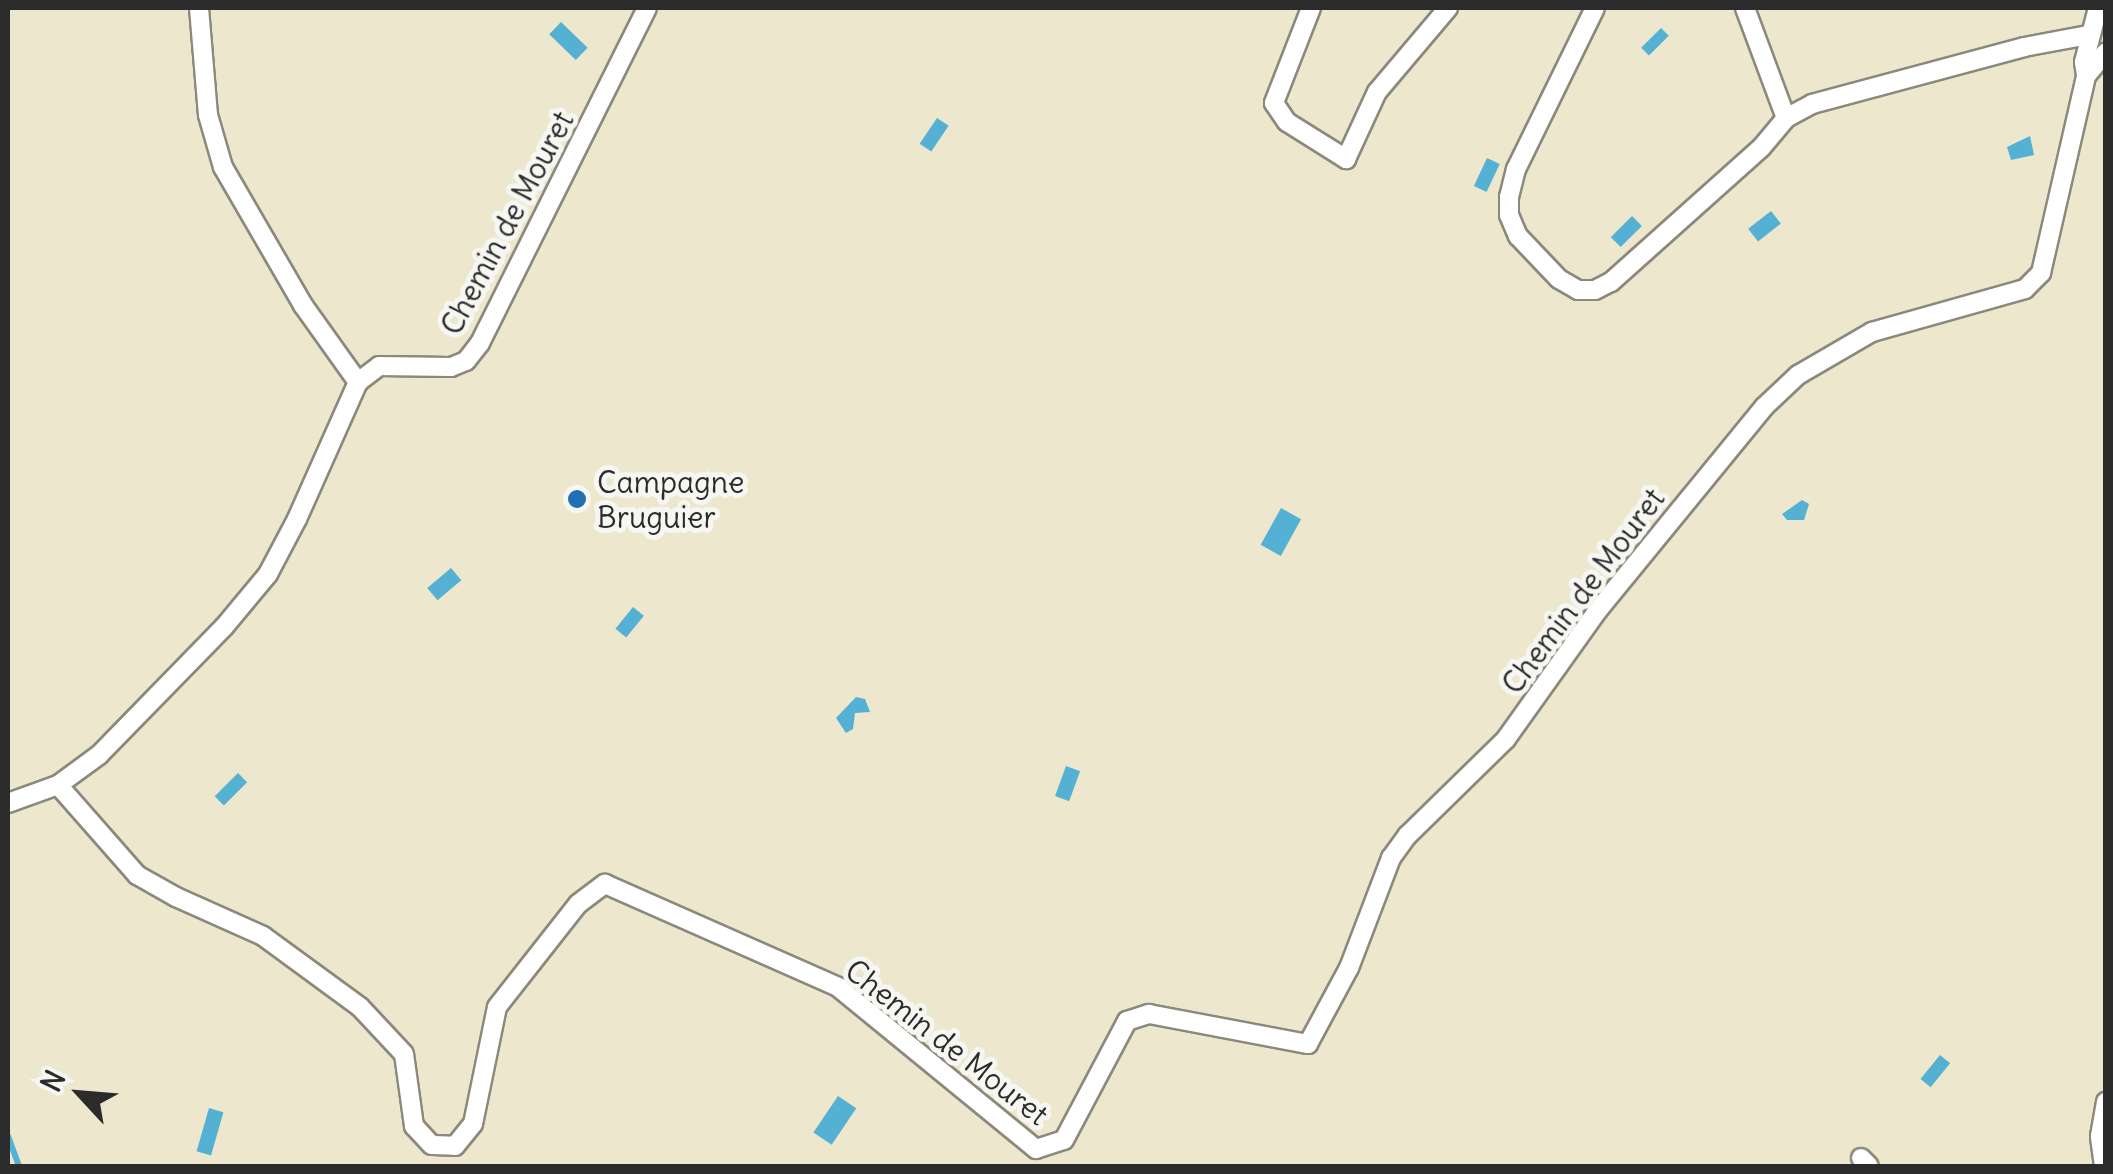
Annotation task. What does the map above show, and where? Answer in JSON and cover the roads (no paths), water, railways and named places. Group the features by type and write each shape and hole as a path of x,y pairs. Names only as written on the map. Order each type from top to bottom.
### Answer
{"street":[{"path":"8,804 58,786 99,755 224,627 268,574 358,382 303,305 223,167 208,115 199,8"},
{"name":"Chemin de Mouret","path":"358,382 379,366 451,366 473,352 647,8"},
{"path":"1311,8 1274,103 1287,122 1346,159 1377,92 1448,8"},
{"path":"1595,8 1516,170 1508,197 1518,236 1558,279 1578,290 1595,290 1611,282 1761,148 1786,118 1812,104 2024,48 2090,35"},
{"path":"1746,8 1786,118"},
{"path":"2086,76 2084,62 2098,8"},
{"path":"2086,76 2106,52"},
{"name":"Chemin de Mouret","path":"58,786 137,874 176,898 263,936 360,1007 404,1054 414,1126 432,1145 455,1146 473,1124 497,1006 578,904 605,884 838,987 1036,1149 1064,1140 1127,1022 1149,1014 1308,1044 1349,968 1391,858 1408,835 1506,739 1598,610 1764,407 1798,375 1872,332 2025,289 2041,274 2086,76"},
{"path":"2104,1166 2100,1136 2106,1102"}],"water":[{"path":"561,22 588,48 576,60 549,34"},
{"path":"1661,28 1669,36 1649,56 1641,48"},
{"path":"937,118 949,126 931,152 920,144"},
{"path":"2030,136 2034,155 2011,160 2007,147"},
{"path":"1487,158 1500,164 1487,192 1474,186"},
{"path":"1771,211 1781,224 1758,241 1748,229"},
{"path":"1632,216 1642,226 1621,247 1611,237"},
{"path":"1802,500 1809,504 1804,520 1787,520 1782,514"},
{"path":"1281,508 1301,519 1281,556 1261,545"},
{"path":"451,568 461,580 438,600 427,588"},
{"path":"633,607 644,616 626,638 615,629"},
{"path":"856,697 865,699 870,712 855,713 853,729 846,733 836,718"},
{"path":"1066,766 1080,771 1069,801 1055,796"},
{"path":"238,773 247,782 224,806 215,796"},
{"path":"1940,1055 1950,1063 1931,1087 1920,1079"},
{"path":"838,1096 856,1108 832,1145 813,1132"},
{"path":"209,1108 223,1112 211,1155 197,1151"}],"waterway":[{"path":"8,1136 19,1166"}],"place":[{"name":"Campagne Bruguier","path":"577,499"}]}
